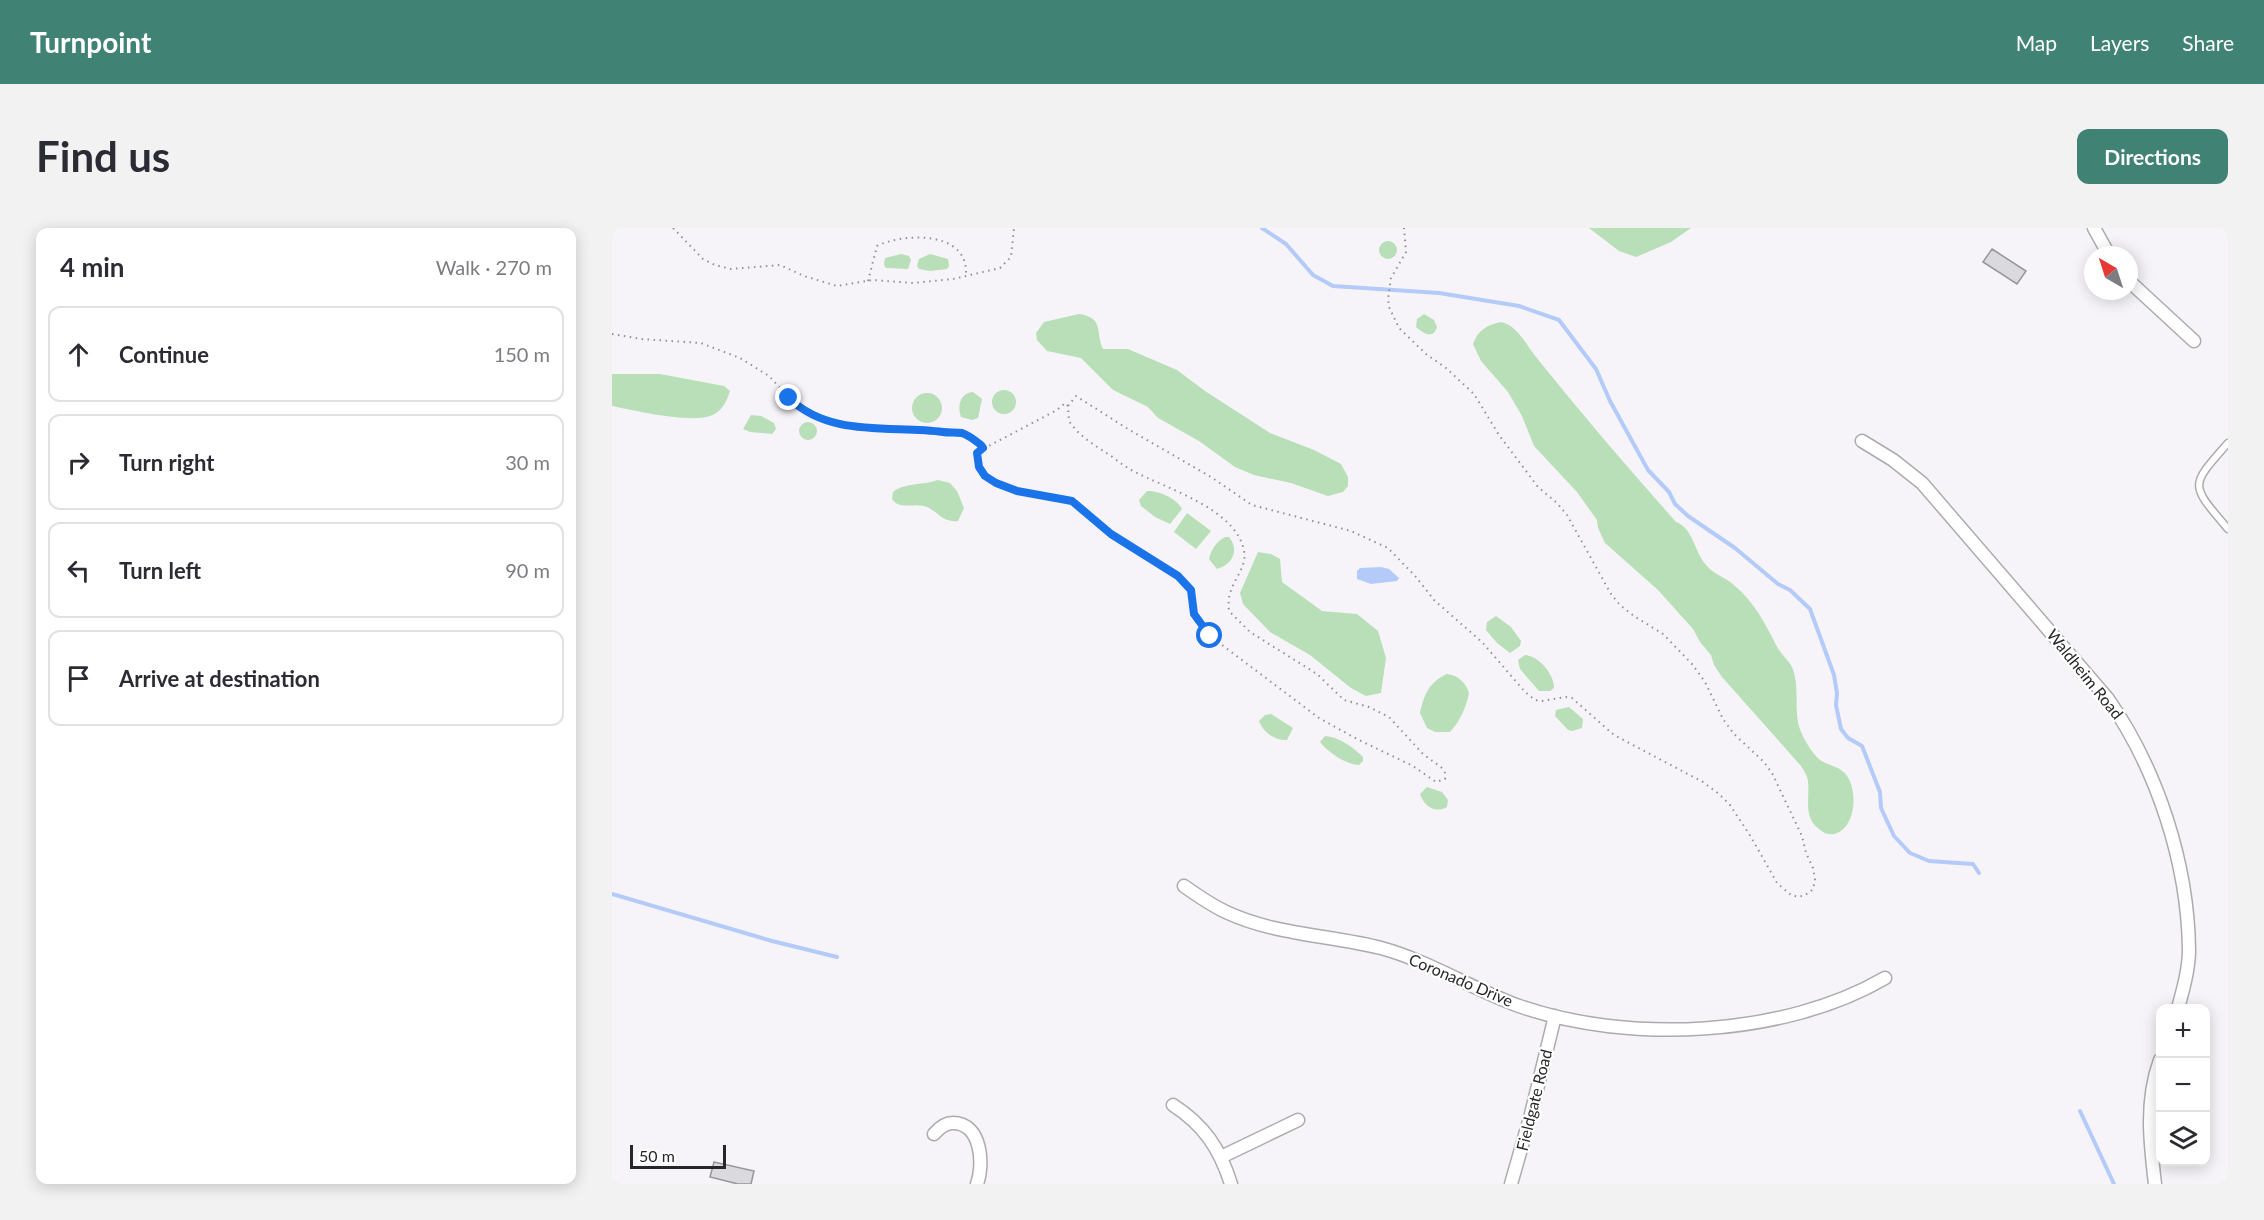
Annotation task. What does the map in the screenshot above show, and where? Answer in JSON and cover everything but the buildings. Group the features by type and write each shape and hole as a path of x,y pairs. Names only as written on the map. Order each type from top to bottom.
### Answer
{"street":[{"path":"2094,228 2104,246"},
{"path":"2138,289 2194,341"},
{"name":"Waldheim Road","path":"1862,441 1893,460 1922,483 2108,699 2128,728 2152,781 2169,827 2180,875 2187,918 2189,952 2179,1004"},
{"name":"Coronado Drive","path":"1184,886 1204,900 1249,921 1390,951 1417,961 1489,995 1555,1016 1599,1024 1653,1029 1731,1026 1788,1016 1821,1006 1850,996 1885,978"},
{"name":"Fieldgate Road","path":"1511,1184 1532,1114 1555,1016"},
{"path":"2155,1184 2148,1131 2156,1072"},
{"path":"1173,1105 1202,1127 1221,1157 1231,1184"},
{"path":"1221,1157 1298,1120"},
{"path":"934,1134 942,1126 950,1123 958,1123 971,1132 980,1152 981,1166 977,1184"}],"lane":[{"path":"2228,443 2204,470 2198,481 2204,500 2228,529"}],"path":[{"path":"673,228 703,259 715,266 731,269 780,265 810,279 837,286 868,280 913,284 953,279 1000,268 1011,257 1014,228"},
{"path":"1068,406 1065,403 1057,410 977,453 985,476 1017,491 1072,501 1111,534 1178,576 1191,590 1194,614 1210,636 1319,718 1357,740 1413,766 1436,782 1445,779 1445,773 1441,767 1423,754 1389,717 1369,707 1344,700 1317,674 1251,633 1235,618 1229,611 1229,592 1245,558 1244,549 1234,529 1198,502 1134,472 1086,441 1069,421 1068,406 1076,396 1211,477 1252,505 1351,531 1388,548 1434,600 1482,642 1525,692 1535,700 1542,702 1572,698 1614,735 1703,782 1730,805 1777,883 1791,895 1799,897 1809,893 1813,889 1815,880 1802,836 1775,779 1764,762 1734,734 1723,719 1705,682 1692,664 1663,634 1634,616 1615,600 1601,579 1567,515 1538,487 1499,435 1474,394 1399,328 1389,307 1388,299 1391,278 1406,252 1404,228"},
{"path":"868,280 877,246 890,239 938,239 954,246 965,264 966,275"},
{"path":"612,334 641,339 701,343 740,358 769,376 797,406 819,419 874,429 962,433 983,448"}],"green space":[{"path":"1589,228 1691,228 1671,242 1636,257 1619,251"},
{"path":"1388,241 1394,244 1397,250 1394,256 1388,259 1382,256 1379,250 1382,244"},
{"path":"901,254 909,256 911,260 908,269 886,268 885,258"},
{"path":"930,254 948,259 947,269 930,271 919,269 917,266 919,259"},
{"path":"1079,314 1096,322 1103,349 1128,349 1177,370 1270,433 1314,450 1341,464 1348,477 1348,486 1343,492 1328,496 1291,483 1254,475 1235,467 1199,441 1158,418 1148,407 1113,390 1081,358 1047,351 1037,340 1036,333 1044,322"},
{"path":"1424,314 1434,320 1437,327 1433,333 1425,333 1416,327 1417,319"},
{"path":"1501,322 1517,332 1622,461 1676,522 1686,529 1706,565 1735,586 1758,613 1792,667 1796,684 1797,718 1812,752 1820,760 1841,770 1851,783 1853,809 1847,825 1841,831 1827,834 1813,823 1808,806 1808,780 1801,766 1722,677 1711,655 1693,629 1658,590 1605,543 1597,520 1577,492 1534,446 1522,416 1508,392 1481,361 1473,344 1484,329"},
{"path":"612,374 660,374 724,386 730,391 721,409 710,416 689,418 662,416 612,406"},
{"path":"1004,390 1009,391 1015,397 1015,407 1009,413 1004,414 999,413 993,407 992,402 993,397 999,391"},
{"path":"973,392 982,399 978,418 972,420 961,417 959,409 962,397"},
{"path":"927,393 937,398 942,408 937,418 927,423 917,418 912,408 917,398"},
{"path":"751,415 761,416 774,423 776,429 772,434 743,429"},
{"path":"804,422 812,422 817,427 815,438 804,440 799,435 799,427"},
{"path":"938,480 950,483 957,491 964,508 958,521 947,520 924,506 902,505 892,499 893,492 897,489"},
{"path":"1147,491 1167,496 1182,509 1170,524 1155,517 1141,506 1139,500"},
{"path":"1187,513 1211,531 1196,549 1174,532"},
{"path":"1225,537 1229,537 1232,542 1233,556 1227,564 1217,569 1209,559 1214,546"},
{"path":"1258,552 1271,554 1280,559 1282,582 1322,611 1357,614 1378,631 1386,658 1381,693 1366,696 1351,688 1310,655 1270,632 1243,604 1240,593"},
{"path":"1496,616 1511,627 1521,641 1520,646 1510,653 1486,630 1487,622"},
{"path":"1525,655 1545,667 1554,688 1550,691 1539,691 1520,669 1518,660"},
{"path":"1447,674 1461,680 1469,693 1462,714 1450,732 1435,732 1427,728 1420,713 1428,690"},
{"path":"1569,707 1583,719 1582,728 1568,730 1555,716 1556,710"},
{"path":"1271,714 1293,728 1287,740 1274,737 1261,725 1259,721 1265,715"},
{"path":"1325,736 1341,740 1363,757 1363,761 1359,765 1348,763 1338,757 1320,742"},
{"path":"1427,787 1442,792 1448,800 1447,807 1438,810 1430,808 1424,802 1420,794"}],"water":[{"path":"1360,568 1389,569 1399,578 1397,581 1371,584 1357,579 1357,571"}],"waterway":[{"path":"1262,228 1286,244 1313,275 1333,286 1439,293 1519,306 1559,320 1596,369 1610,401 1648,470 1669,492 1675,504 1688,516 1735,548 1778,584 1790,590 1810,609 1834,675 1836,705 1841,729 1848,738 1862,746 1880,792 1881,808 1894,836 1910,853 1929,861 1973,864 1979,873"},
{"path":"612,894 772,941 837,957"},
{"path":"2080,1111 2114,1184"}],"route":[{"path":"789,398 797,406 819,419 845,425 874,429 962,433 983,448 977,453 979,467 985,476 1017,491 1072,501 1101,527 1178,576 1191,590 1194,614 1210,636"}]}
